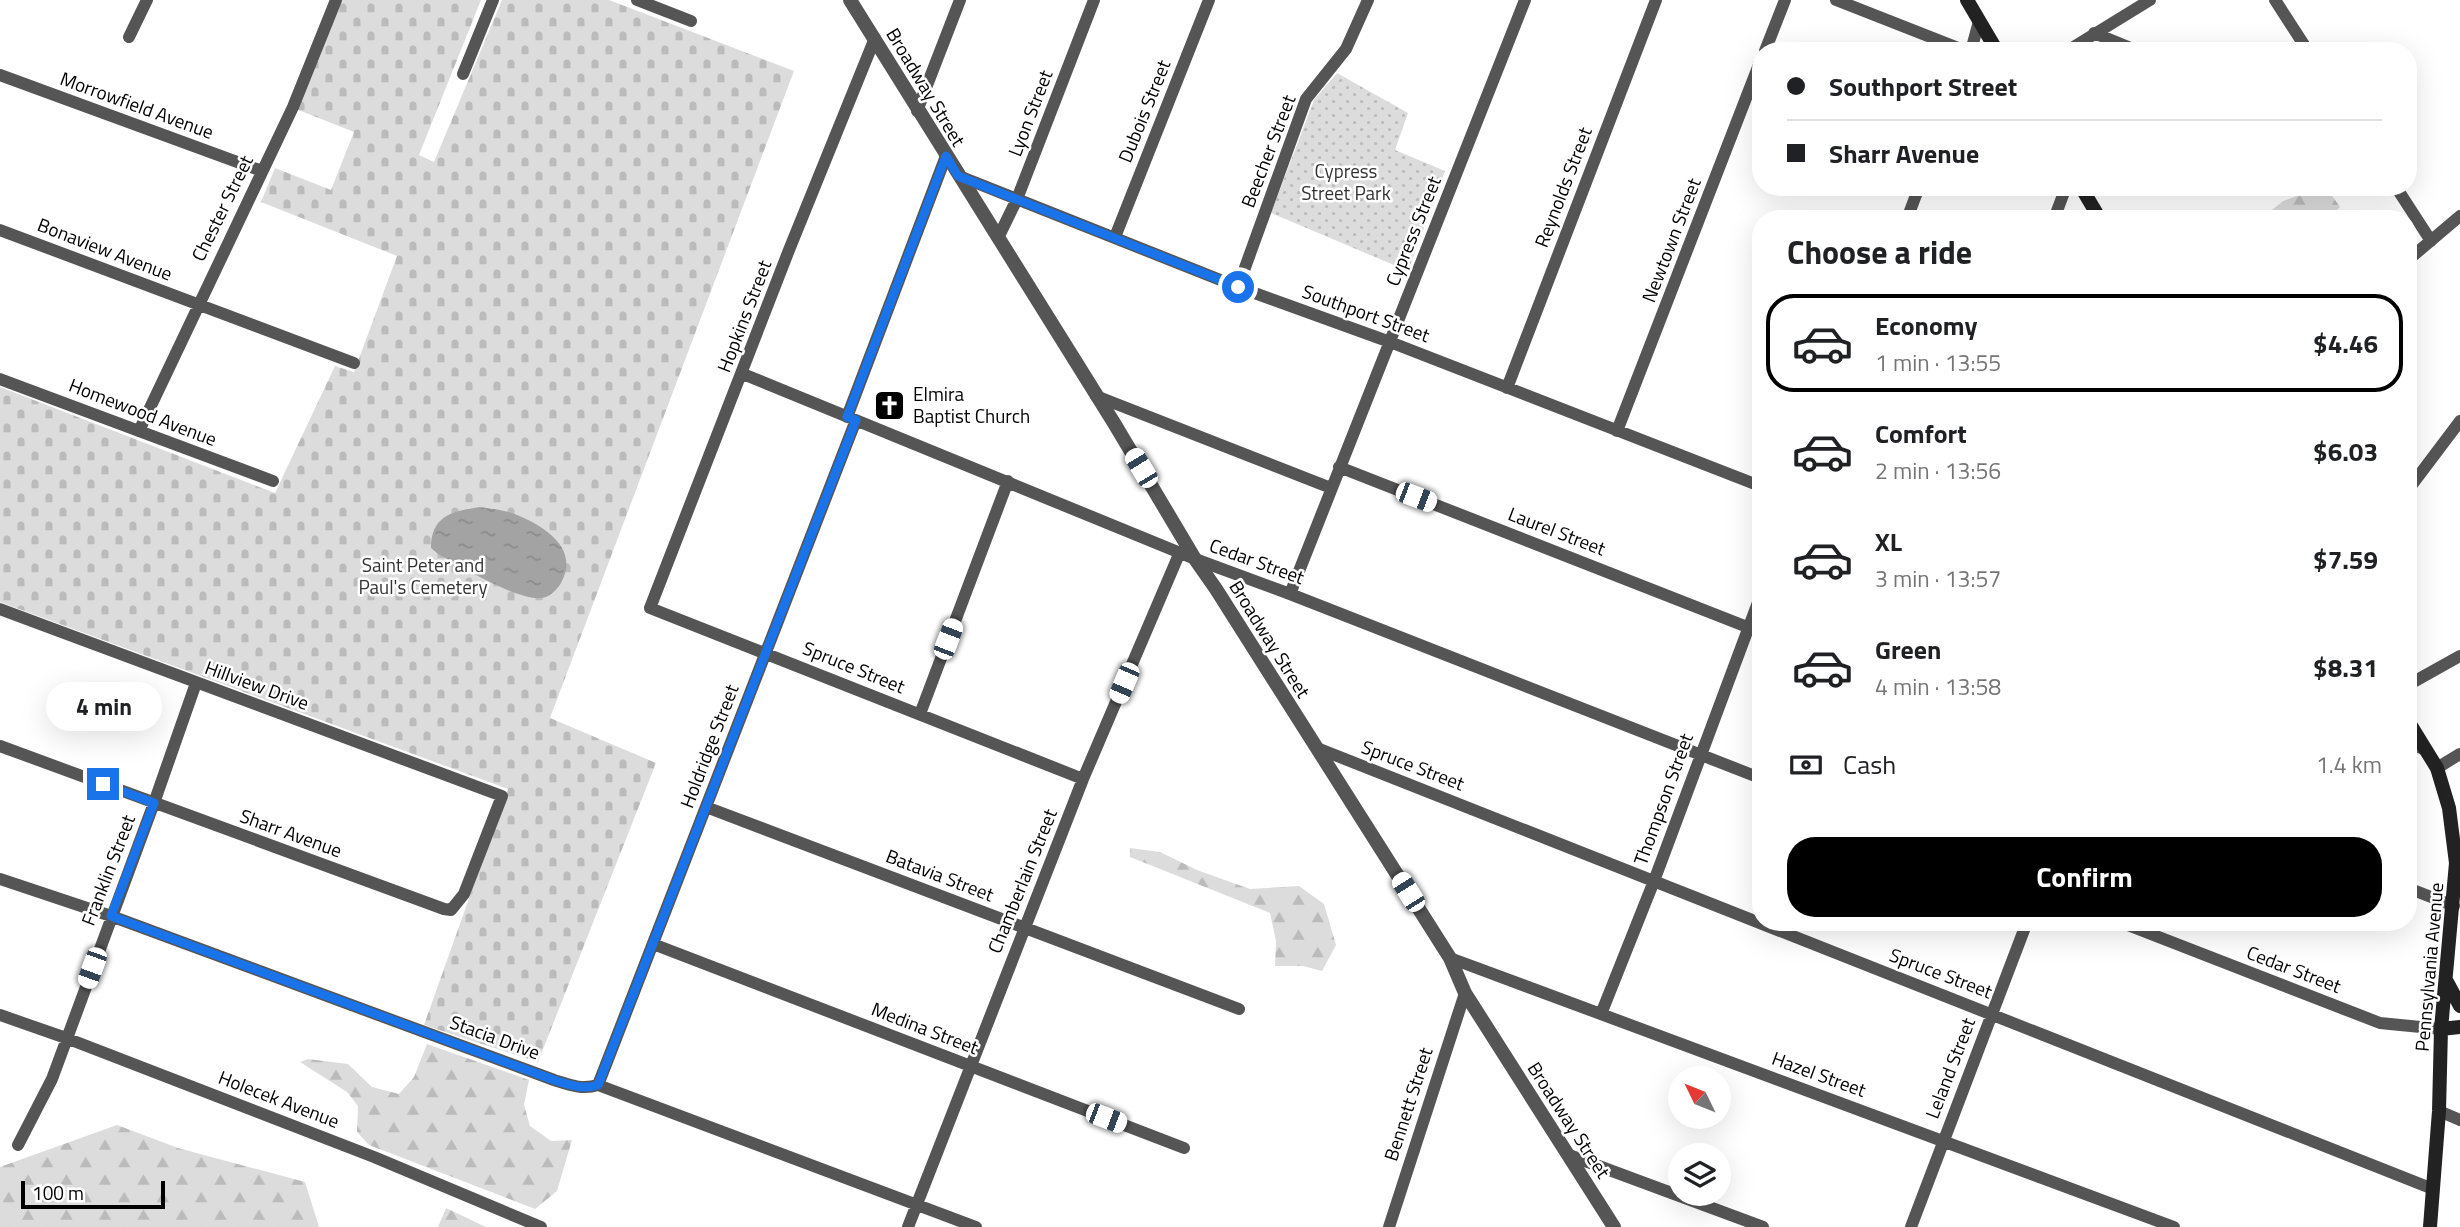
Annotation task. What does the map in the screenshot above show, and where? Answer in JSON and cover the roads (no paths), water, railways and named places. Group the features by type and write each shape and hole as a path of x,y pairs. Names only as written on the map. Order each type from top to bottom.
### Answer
{"main road":[{"path":"1967,0 1992,42"},
{"name":"Pennsylvania Avenue","path":"2417,736 2437,768 2449,808 2458,863 2441,1029 2439,1111 2430,1227"},
{"path":"2446,980 2460,1006"},
{"name":"Cedar Street","path":"2441,1029 2460,1027"}],"street":[{"path":"129,37 147,0"},
{"name":"Chester Street","path":"139,431 197,304 293,107 336,0"},
{"path":"463,74 493,0"},
{"path":"637,0 691,21"},
{"name":"Broadway Street","path":"849,0 1097,396 1195,559 1450,958 1465,993 1612,1226"},
{"path":"918,111 960,0"},
{"name":"Lyon Street","path":"998,238 1017,199 1094,0"},
{"name":"Dubois Street","path":"1115,237 1209,0"},
{"name":"Beecher Street","path":"1238,287 1306,99 1346,49 1368,0"},
{"name":"Cypress Street","path":"1290,594 1525,0"},
{"name":"Reynolds Street","path":"1507,388 1656,0"},
{"path":"1769,42 1785,0"},
{"path":"1836,0 1946,42"},
{"path":"2080,42 2150,0"},
{"path":"2275,0 2302,42"},
{"path":"1972,42 1979,21"},
{"path":"2094,33 2116,42"},
{"name":"Hopkins Street","path":"650,608 874,38"},
{"name":"Morrowfield Avenue","path":"0,75 262,171"},
{"name":"Newtown Street","path":"1617,431 1752,83"},
{"name":"Holdridge Street","path":"598,1085 765,652 946,156"},
{"name":"Southport Street","path":"958,176 1238,287 1390,342 1752,483"},
{"path":"2417,253 2460,216"},
{"path":"2417,219 2431,241"},
{"name":"Bonaview Avenue","path":"0,230 354,363"},
{"name":"Cedar Street","path":"743,374 1195,559 1752,775"},
{"name":"Homewood Avenue","path":"0,379 273,481"},
{"path":"1097,396 1331,488"},
{"path":"2417,478 2460,421"},
{"name":"Laurel Street","path":"1339,467 1752,628"},
{"path":"920,715 1008,481"},
{"name":"Chamberlain Street","path":"908,1227 1083,779 1180,552"},
{"name":"Spruce Street","path":"650,608 1083,779"},
{"name":"Hillview Drive","path":"0,609 502,796"},
{"name":"Thompson Street","path":"1601,1014 1654,881 1700,753 1752,636"},
{"path":"2417,680 2460,656"},
{"name":"Franklin Street","path":"18,1145 52,1079 154,803 195,683"},
{"name":"Sharr Avenue","path":"0,746 452,910 464,894 502,796"},
{"path":"2417,746 2426,750"},
{"name":"Spruce Street","path":"1317,748 1752,919"},
{"path":"2437,768 2460,754"},
{"name":"Batavia Street","path":"706,807 1239,1009"},
{"name":"Stacia Drive","path":"0,879 111,916 554,1080 579,1088 598,1085 976,1227"},
{"path":"2417,892 2454,906"},
{"name":"Spruce Street","path":"1782,931 2433,1189"},
{"name":"Leland Street","path":"1911,1227 2024,931"},
{"name":"Cedar Street","path":"2143,931 2380,1023 2441,1029"},
{"name":"Medina Street","path":"653,944 1184,1148"},
{"name":"Hazel Street","path":"1450,958 2174,1227"},
{"name":"Bennett Street","path":"1389,1227 1465,993"},
{"name":"Holecek Avenue","path":"0,1015 374,1157 541,1227"},
{"path":"2439,1111 2460,1120"},
{"path":"1569,1155 1763,1227"}],"water":[{"path":"480,507 517,515 538,525 556,540 566,558 566,569 561,584 554,592 542,598 518,594 475,574 431,548 435,528 440,522 461,510"}],"place":[{"name":"Elmira Baptist Church","path":"890,405"}],"park label":[{"name":"Cypress Street Park","path":"1346,182"},
{"name":"Saint Peter and Paul's Cemetery","path":"423,576"}]}
